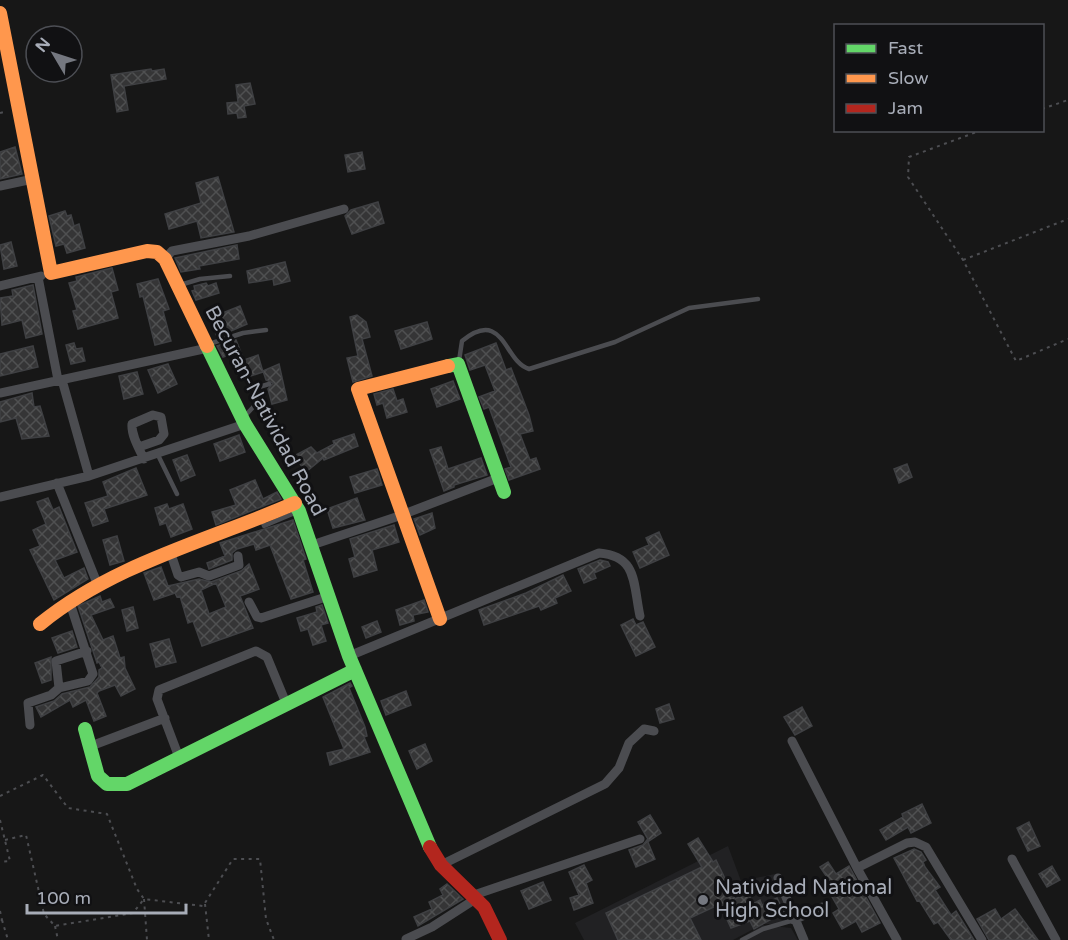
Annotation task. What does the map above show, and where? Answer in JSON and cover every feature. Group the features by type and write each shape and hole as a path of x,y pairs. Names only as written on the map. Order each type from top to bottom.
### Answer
{"street":[{"path":"0,13 33,179 44,275 60,380 89,476"},
{"path":"0,186 33,179"},
{"path":"0,286 147,251 157,252 165,259 172,251 249,236 344,209"},
{"name":"Becuran-Natividad Road","path":"165,259 244,421 297,507 349,656 424,836 441,865 476,897 491,918 500,940"},
{"path":"0,393 207,346"},
{"path":"440,619 358,389 458,364 504,492"},
{"path":"0,497 89,476 144,459 244,421"},
{"path":"139,447 144,459"},
{"path":"312,545 402,515 498,478"},
{"path":"57,483 97,583"},
{"path":"40,624 69,600 97,583 170,551 297,507"},
{"path":"170,551 181,578 199,572 209,576 234,568 238,565 238,556"},
{"path":"349,656 599,553 619,556 629,565 640,616"},
{"path":"249,602 257,617 261,618 329,596"},
{"path":"30,725 28,703 51,695 59,688 91,678 93,674 69,600"},
{"path":"59,688 56,661 87,651"},
{"path":"180,760 157,699 159,690 256,651 267,657 286,703"},
{"path":"85,729 98,776 107,784 132,782 180,760 286,703 355,670"},
{"path":"91,746 165,718"},
{"path":"441,865 597,789 619,768 629,744 639,733 644,729 654,731"},
{"path":"792,741 897,940"},
{"path":"405,939 432,927 476,897 640,839"},
{"path":"857,868 907,843 921,843 926,847 982,940"},
{"path":"1012,859 1056,940"},
{"path":"778,878 804,940"},
{"path":"794,920 822,907"}],"lane":[{"path":"178,286 200,279 230,276"},
{"path":"458,364 462,341 470,334 490,330 499,335 519,363 529,369 615,342 689,308 758,299"},
{"path":"207,346 243,333 266,330"},
{"path":"244,421 256,404 256,388 269,384"},
{"path":"157,453 177,494"},
{"path":"742,940 763,929 794,920"}],"path":[{"path":"1044,108 1068,100"},
{"path":"977,132 909,157 908,177 963,260 1016,361 1068,339"},
{"path":"963,260 1068,219"},
{"path":"0,796 43,775 68,808 107,814 137,889 144,899 147,940"},
{"path":"0,820 10,861 0,862"},
{"path":"5,840 26,836 44,914 55,926 58,940"},
{"path":"209,940 205,904 232,859 260,859 266,919 274,940"},
{"path":"144,899 205,904"},
{"path":"55,926 133,913 144,899"},
{"path":"0,911 8,940"}],"shaded area":[{"name":"Natividad National High School","path":"728,846 741,881 775,874 796,924 763,924 733,940 584,940 575,923"},
{"path":"763,925 791,928 798,940 737,940"}],"building":[{"path":"151,69 152,71 164,69 166,79 124,86 128,110 117,112 111,75"},
{"path":"250,83 255,104 244,106 246,117 238,118 237,113 228,114 227,103 238,102 236,85"},
{"path":"15,147 22,174 0,179 0,152"},
{"path":"362,152 365,169 348,172 345,155"},
{"path":"218,177 234,232 201,238 197,221 169,229 165,214 201,203 196,183"},
{"path":"378,202 384,223 352,234 345,216 351,210"},
{"path":"65,211 67,216 71,215 74,226 79,224 85,248 67,253 64,244 56,246 49,216"},
{"path":"11,242 17,266 4,269 0,245"},
{"path":"237,245 239,259 199,266 200,269 181,272 175,258"},
{"path":"285,262 290,281 274,285 273,279 249,283 247,271"},
{"path":"112,268 118,290 111,292 118,318 78,329 73,311 77,310 69,283 77,281 76,277"},
{"path":"158,279 169,309 163,311 171,341 155,345 143,296 140,297 137,284"},
{"path":"206,283 208,286 216,283 219,293 196,300 192,291 195,290 194,286"},
{"path":"33,285 42,334 26,338 22,320 2,325 0,298 13,296 12,290"},
{"path":"240,306 247,324 217,337 210,318"},
{"path":"357,315 366,322 370,337 362,339 372,376 353,382 347,358 358,356 350,317"},
{"path":"427,322 432,339 401,349 395,331"},
{"path":"236,340 244,360 258,355 263,372 241,379 232,354 223,357 217,346"},
{"path":"74,343 76,349 82,348 85,361 71,364 66,345"},
{"path":"496,343 506,370 511,368 529,415 533,431 520,434 530,460 536,458 540,469 509,480 505,469 511,467 489,407 484,409 479,397 495,391 485,365 470,370 465,355"},
{"path":"33,346 38,367 0,376 0,354"},
{"path":"168,364 177,384 158,393 148,370"},
{"path":"279,364 287,400 272,404 268,389 273,383 266,380 263,371"},
{"path":"137,372 143,394 124,399 119,376"},
{"path":"453,381 460,399 437,407 431,389"},
{"path":"393,389 397,401 403,399 407,412 387,418 383,403 377,405 374,394"},
{"path":"32,393 34,407 40,406 49,436 22,439 16,418 0,422 0,402"},
{"path":"354,434 358,446 324,460 323,458 306,472 294,456 311,447 317,453 334,444 333,441"},
{"path":"239,435 245,452 220,461 214,444"},
{"path":"441,447 448,469 481,458 487,475 454,485 444,491 430,450"},
{"path":"187,455 195,475 181,481 173,460"},
{"path":"907,464 912,477 899,483 894,469"},
{"path":"136,468 147,495 104,509 108,521 93,526 85,503 108,496 103,482"},
{"path":"377,469 382,485 355,493 350,477"},
{"path":"255,480 263,499 277,492 281,499 216,525 212,512 236,505 230,490"},
{"path":"48,498 53,510 59,507 77,552 55,560 64,578 84,568 88,579 54,600 30,550 40,546 33,530 46,524 37,502"},
{"path":"357,498 365,520 333,528 327,509"},
{"path":"167,504 169,509 183,504 192,529 171,537 166,523 160,525 155,508"},
{"path":"432,513 435,528 420,535 414,519"},
{"path":"293,520 306,559 303,560 313,592 291,599 270,545 256,550 254,544 237,549 232,553 232,560 209,569 207,563 225,556 220,543"},
{"path":"394,525 399,542 372,550 377,570 354,577 349,559 355,557 350,539"},
{"path":"659,532 669,555 640,568 633,552 649,545 646,538"},
{"path":"117,536 124,561 110,565 103,540"},
{"path":"600,560 608,562 610,566 594,573 596,578 584,583 578,569"},
{"path":"249,564 259,589 240,596 253,628 202,646 193,621 188,623 180,596 177,597 175,593 154,600 144,573 161,567 168,586 199,579 211,582 241,571","holes":["216,583 226,607 209,614 201,590"]},
{"path":"563,575 571,591 555,598 557,603 541,610 539,606 484,625 479,610 526,593"},
{"path":"100,596 102,602 110,599 114,607 91,615 103,640 113,636 120,658 124,657 125,668 135,689 121,696 115,685 99,691 97,693 106,716 94,721 86,700 73,707 70,700 41,717 36,707 54,701 62,694 90,687 99,677 99,670 102,668 99,662 97,663 78,606"},
{"path":"424,600 428,612 413,615 414,621 400,625 396,610"},
{"path":"322,605 328,623 321,625 326,641 313,645 308,629 301,631 297,618 317,612 316,607"},
{"path":"133,607 138,628 127,631 122,610"},
{"path":"633,619 636,625 643,622 655,647 636,656 621,625"},
{"path":"377,621 381,632 366,638 362,627"},
{"path":"72,631 77,647 58,653 52,638"},
{"path":"169,639 176,662 156,667 150,644"},
{"path":"51,657 51,680 42,683 35,663"},
{"path":"350,683 352,686 349,688 365,727 367,736 364,737 370,752 330,765 327,753 344,749 323,697"},
{"path":"406,691 411,705 386,715 381,701"},
{"path":"669,704 674,719 660,723 656,709"},
{"path":"802,707 812,726 795,735 784,717"},
{"path":"425,744 432,761 417,769 409,751"},
{"path":"922,804 931,823 911,833 908,827 886,840 880,830 903,817 902,814"},
{"path":"650,815 661,833 649,841 638,822"},
{"path":"1029,822 1040,846 1028,851 1017,828"},
{"path":"698,838 713,862 716,860 735,899 748,893 753,904 760,900 762,905 777,898 784,912 754,929 750,921 731,928 720,904 690,918 701,940 618,940 606,913 702,867 688,844"},
{"path":"647,840 655,859 636,867 629,850 643,845"},
{"path":"914,849 921,852 926,860 923,862 925,867 940,887 935,890 951,915 956,911 974,940 951,940 938,922 934,924 919,900 917,901 894,858"},
{"path":"828,862 836,874 849,866 880,923 862,932 856,921 842,929 833,913 839,909 824,883 829,880 820,867"},
{"path":"584,865 592,880 586,883 593,903 574,910 570,898 579,895 569,872"},
{"path":"1052,866 1060,880 1047,887 1039,874"},
{"path":"543,882 551,900 529,909 521,891"},
{"path":"447,884 463,899 418,926 414,917 432,909 429,902 443,895 440,889"},
{"path":"995,909 1001,919 1015,909 1038,940 989,940 977,919"}],"traffic: fast":[{"path":"207,346 245,424 299,511 349,656 430,847"},
{"path":"448,366 458,364 504,492"},
{"path":"85,729 98,776 107,784 127,784 355,670"}],"traffic: slow":[{"path":"0,13 51,273 147,251 157,252 165,259 207,346"},
{"path":"440,619 358,389 448,366"},
{"path":"40,624 69,603 131,569 295,503"}],"traffic: jam":[{"path":"430,847 441,865 484,907 500,940"}],"place":[{"name":"Natividad National High School","path":"703,900"}]}
